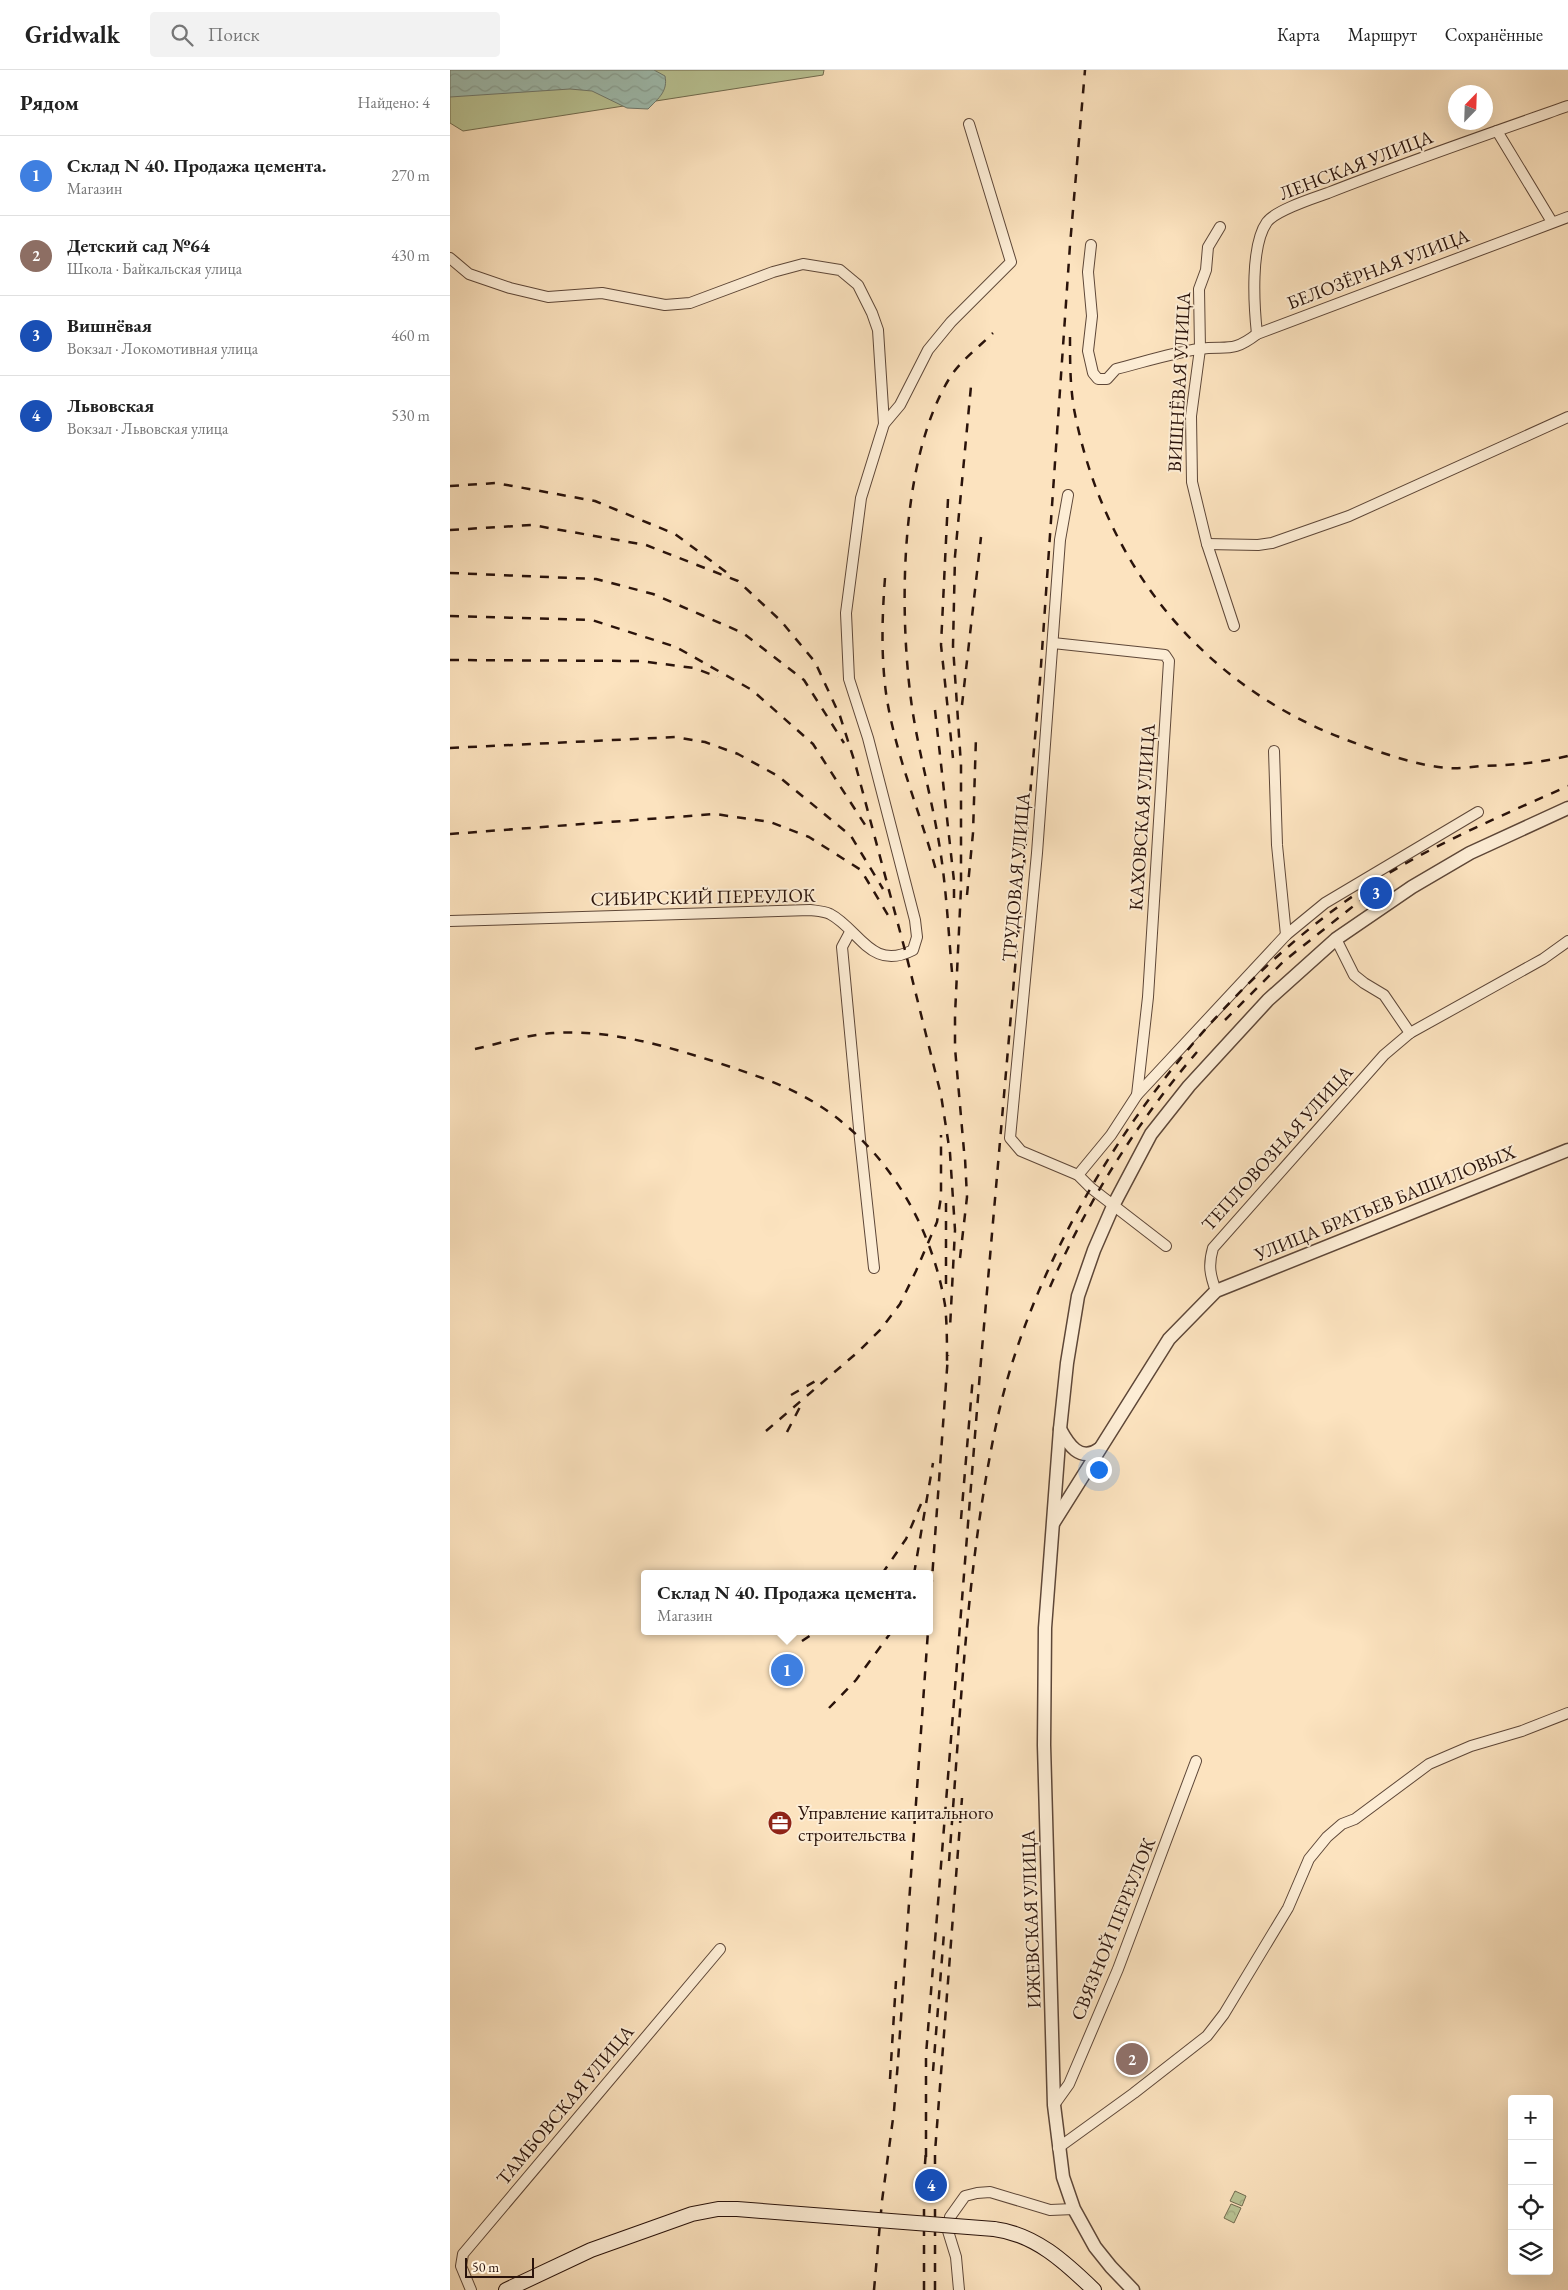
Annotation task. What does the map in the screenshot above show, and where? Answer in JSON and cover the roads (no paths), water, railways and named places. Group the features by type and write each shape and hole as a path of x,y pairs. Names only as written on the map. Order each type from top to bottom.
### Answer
{"main road":[{"path":"506,2290 591,2250 699,2212 737,2209 994,2229 1023,2237 1046,2248 1067,2264 1094,2290"}],"street":[{"name":"ЛЕНСКАЯ УЛИЦА","path":"1257,334 1253,297 1262,231 1268,220 1310,200 1568,106"},
{"path":"884,424 900,405 934,343 951,322 1011,262 968,124"},
{"path":"1497,131 1552,222"},
{"name":"БЕЛОЗЁРНАЯ УЛИЦА","path":"1200,349 1228,349 1245,343 1257,334 1552,222 1567,220"},
{"name":"ВИШНЁВАЯ УЛИЦА","path":"1220,227 1208,247 1206,270 1199,289 1200,349 1192,416 1192,482 1207,544 1234,626"},
{"path":"1092,245 1088,272 1092,316 1088,351 1093,373 1098,379 1107,379 1116,369 1200,349"},
{"path":"450,258 469,274 510,288 548,297 602,293 665,305 690,303 773,272 803,264 840,270 858,285 878,330 884,424"},
{"path":"1207,544 1258,545 1289,537 1349,516 1568,417"},
{"name":"СИБИРСКИЙ ПЕРЕУЛОК","path":"450,921 810,910 830,914 869,948 880,953 906,954 914,950 917,936 915,920 868,738 849,678 846,613 860,507 884,424"},
{"name":"ТРУДОВАЯ УЛИЦА","path":"1068,495 1060,540 1037,853 1010,1138 1022,1151 1078,1175 1091,1188 1166,1246"},
{"name":"КАХОВСКАЯ УЛИЦА","path":"1053,643 1165,655 1169,661 1148,997 1137,1095"},
{"path":"1274,751 1277,845 1286,936"},
{"name":"ИЖЕВСКАЯ УЛИЦА","path":"1133,2290 1095,2247 1074,2209 1064,2177 1058,2148 1054,2105 1043,1705 1047,1585 1060,1429 1067,1363 1078,1296 1094,1250 1114,1204 1151,1134 1178,1099 1268,1000 1336,940 1412,887 1470,853 1568,808"},
{"path":"1078,1175 1111,1135 1137,1095 1286,936 1325,903 1478,812"},
{"path":"850,932 842,947 874,1268"},
{"path":"1336,940 1354,975 1364,984 1384,995 1410,1034"},
{"name":"ТЕПЛОВОЗНАЯ УЛИЦА","path":"1216,1291 1210,1273 1209,1261 1213,1248 1384,1055 1410,1034 1542,960 1568,941"},
{"name":"УЛИЦА БРАТЬЕВ БАШИЛОВЫХ","path":"1216,1291 1568,1150"},
{"path":"1053,1525 1169,1339 1216,1291"},
{"path":"1060,1429 1067,1442 1076,1452 1088,1454 1099,1449"},
{"path":"1058,2148 1134,2093 1207,2036 1224,2014 1284,1916 1309,1859 1326,1838 1342,1824 1355,1820 1429,1764 1471,1746 1522,1731 1568,1713"},
{"name":"СВЯЗНОЙ ПЕРЕУЛОК","path":"1054,2105 1069,2084 1118,1969 1196,1762"},
{"name":"ТАМБОВСКАЯ УЛИЦА","path":"471,2290 461,2266 463,2254 720,1949"},
{"path":"959,2290 956,2256 948,2231 950,2217 965,2196 990,2192 1050,2210 1074,2209"}],"water":[{"path":"450,70 654,70 665,76 666,81 662,94 648,109 627,108 592,91 570,89 450,97"}],"railway":[{"path":"926,2157 926,2055 980,1372 1040,680 1070,245 1085,70"},
{"path":"952,972 941,854 920,751 907,663 905,622 907,535 912,492 921,450 933,412 953,373 993,333"},
{"path":"1070,337 1074,409 1088,465 1108,518 1134,566 1166,611 1204,651 1246,687 1294,716 1347,740 1397,757 1436,767 1456,768 1504,765 1568,756"},
{"path":"964,1151 955,1048 961,888 961,765 953,646 955,556 971,386"},
{"path":"450,486 496,483 595,501 675,534 726,572"},
{"path":"948,499 941,645 953,758"},
{"path":"450,530 532,525 646,545 738,581 781,621 815,662 840,716 855,763 941,1095 950,1153 955,1230 950,1328"},
{"path":"962,705 981,537"},
{"path":"450,573 596,579 653,594 743,633 804,680 844,743"},
{"path":"885,578 883,664 890,716 902,762 937,874"},
{"path":"450,616 592,620 676,647 752,690 813,744 869,831"},
{"path":"450,660 640,661 694,668 718,677"},
{"path":"935,710 954,881 954,905"},
{"path":"450,748 675,737 705,742 738,754 778,776 851,836 883,889"},
{"path":"967,895 973,833 976,737"},
{"path":"949,1861 961,1693 972,1582 987,1471 998,1416 1019,1341 1050,1266 1089,1191 1135,1119 1186,1052 1243,989 1303,934 1365,888 1439,845 1568,786"},
{"path":"450,834 715,814 770,822 809,837 861,870 892,922"},
{"path":"1225,1020 1284,961 1361,900"},
{"path":"475,1049 524,1037 553,1033 574,1032 616,1036 658,1045 751,1074 793,1091 831,1113 856,1134 878,1158 898,1184 914,1212 928,1242 938,1273 945,1305 947,1361"},
{"path":"1050,1287 1080,1224 1115,1164 1154,1106 1197,1052"},
{"path":"766,1431 859,1351 881,1329 900,1304 937,1222 941,1197 941,1135"},
{"path":"960,1258 967,1197 965,1158"},
{"path":"946,1199 946,1284"},
{"path":"933,1570 948,1355"},
{"path":"961,1519 973,1376"},
{"path":"791,1395 819,1379"},
{"path":"787,1432 801,1405"},
{"path":"915,1570 933,1463"},
{"path":"885,1570 906,1539 921,1504"},
{"path":"802,1641 811,1635"},
{"path":"829,1708 856,1680 889,1635"},
{"path":"874,2290 882,2201 894,2111 928,1635"},
{"path":"935,2290 935,2152 962,1798"},
{"path":"933,2071 944,1933"},
{"path":"890,2079 896,1981"},
{"path":"924,2290 924,2177 926,2150"}],"place":[{"name":"Вишнёвая","path":"1376,893"},
{"name":"Склад N 40. Продажа цемента.","path":"787,1670"},
{"name":"Управление капитального строительства","path":"780,1823"},
{"name":"Детский сад №64","path":"1132,2059"},
{"name":"Львовская","path":"931,2185"}]}
